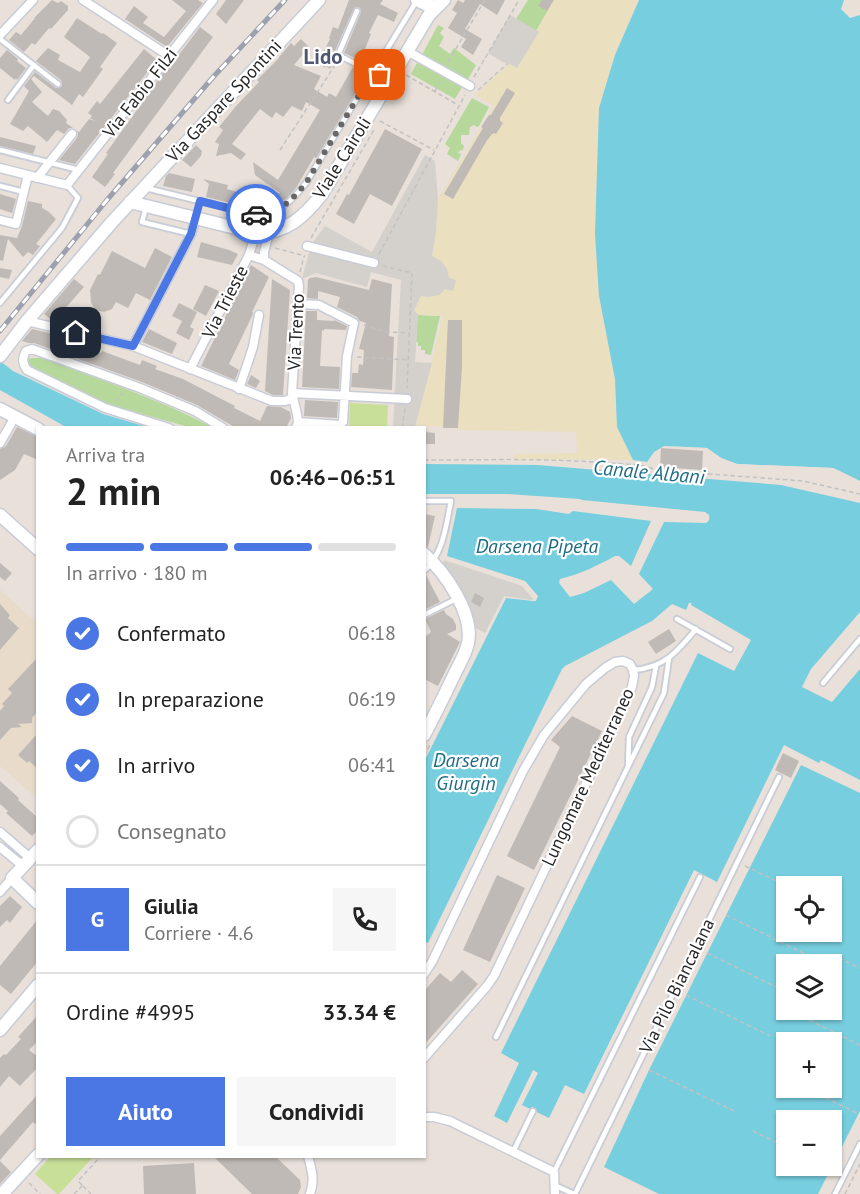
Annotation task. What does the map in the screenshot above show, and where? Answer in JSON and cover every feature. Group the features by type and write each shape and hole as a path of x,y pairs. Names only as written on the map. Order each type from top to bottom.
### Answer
{"street":[{"path":"1,33 33,0"},
{"path":"83,0 169,56"},
{"name":"Via Fabio Filzi","path":"67,185 213,0"},
{"name":"Via Gaspare Spontini","path":"2,353 130,202 319,0"},
{"path":"417,0 427,5 441,3"},
{"name":"Viale Cairoli","path":"130,202 256,233 269,233 294,223 322,194 389,80 413,54 429,15 441,3"},
{"path":"413,54 470,86"},
{"path":"0,220 16,224 24,192 33,177 72,134"},
{"path":"0,168 67,185"},
{"path":"133,346 191,234 195,218"},
{"name":"Via Trieste","path":"190,369 249,255 256,233"},
{"path":"264,260 269,233"},
{"path":"307,246 374,263"},
{"name":"Via Trento","path":"249,255 264,260 298,281 292,396 297,414 297,425"},
{"path":"297,425 340,426 344,420 347,356 354,323 319,305 298,304"},
{"path":"239,389 253,347 259,315"},
{"path":"27,321 133,346 272,401 285,401 292,396 407,399"},
{"path":"164,426 108,408 27,370 23,364 26,351 32,349 132,385 195,411 220,426"},
{"path":"0,408 36,428"},
{"path":"0,444 15,417"},
{"path":"0,515 36,547"},
{"path":"426,731 466,649 469,633 458,598 448,580 427,562"},
{"name":"Lungomare Mediterraneo","path":"426,971 523,771 544,735 586,684 605,668 615,662 623,661 630,664 634,676 632,687 494,975 426,1056"},
{"path":"0,832 25,856"},
{"path":"0,847 25,856"},
{"path":"0,892 12,879 25,856"},
{"path":"12,879 36,901"},
{"path":"0,1030 36,987"},
{"path":"426,1117 450,1120 554,1172"},
{"path":"2,1194 36,1157"},
{"path":"309,1158 313,1171 313,1186 310,1194"},
{"name":"Via Pilo Biancalana","path":"554,1172 555,1189"}],"lane":[{"path":"386,51 417,0"},
{"path":"357,11 338,55 389,80"},
{"path":"1,33 34,65 58,84"},
{"path":"8,100 34,65"},
{"path":"144,188 244,212 259,214 274,211 295,196 306,183 373,72"},
{"path":"0,150 79,170"},
{"path":"0,303 62,228 78,198 67,185"},
{"path":"0,186 24,192"},
{"path":"195,218 200,201"},
{"path":"146,206 142,222 191,234"},
{"path":"426,501 451,501 442,544 427,562"},
{"path":"426,614 458,598"},
{"path":"677,619 730,649"},
{"path":"633,670 656,666 669,658 696,629"},
{"path":"823,683 860,639"},
{"path":"496,1037 664,693 669,658"},
{"path":"628,767 629,737 652,687 656,666"},
{"name":"Via Pilo Biancalana","path":"555,1189 574,1194 779,777"},
{"path":"554,1172 699,877"},
{"path":"513,1152 533,1111"},
{"path":"835,1194 860,1144"}],"path":[{"path":"435,92 444,71 485,0"},
{"path":"402,426 407,399 412,273 374,263 459,105 519,0"},
{"path":"280,150 341,56"},
{"path":"470,86 478,90 507,64"},
{"path":"406,75 459,105"},
{"path":"298,281 307,246 380,121 435,150"},
{"path":"354,323 387,332 410,333"},
{"path":"347,356 409,360"},
{"path":"108,408 132,385"},
{"path":"426,460 596,462 647,466 656,470 803,482 860,494"},
{"path":"744,866 776,881"},
{"path":"726,915 805,954"},
{"path":"707,953 776,987"},
{"path":"842,959 860,968"},
{"path":"686,995 770,1036"},
{"path":"809,1020 860,1045"},
{"path":"649,1070 734,1111"},
{"path":"826,1098 859,1114"},
{"path":"753,1131 776,1142"},
{"path":"92,1194 78,1182 99,1158"},
{"path":"845,1194 860,1164"},
{"path":"19,1175 40,1194"},
{"path":"74,1194 82,1185"}],"shaded area":[{"path":"510,15 539,32 517,68 488,53"},
{"path":"425,155 435,161 438,199 432,256 441,261 447,269 449,278 456,280 453,291 445,289 439,295 421,296 414,310 418,315 415,362 432,363 415,426 393,426 401,280 371,272 367,287 316,273 302,279 311,245 325,226 372,252"},
{"path":"444,560 522,586 533,599 504,596 485,633 472,626 454,580 443,564"},
{"path":"0,590 36,622 36,797 0,766"}],"green space":[{"path":"528,0 554,0 536,31 516,19"},
{"path":"438,25 444,28 440,33 444,37 439,46 450,54 454,48 476,65 467,81 422,55"},
{"path":"418,61 462,87 455,99 411,74"},
{"path":"472,98 489,107 479,126 470,127 469,135 461,135 461,143 464,146 463,150 457,152 461,154 458,161 447,154 450,148 445,144"},
{"path":"418,315 440,316 431,355 425,354 425,350 421,350 421,346 418,346 416,342"},
{"path":"42,358 150,398 210,426 185,426 106,404 32,367 27,360"},
{"path":"350,403 388,405 387,426 349,426"},
{"path":"49,1158 92,1158 59,1194 35,1174"}],"sand":[{"path":"554,0 639,0 615,55 599,108 595,234 599,296 615,379 617,427 633,460 513,459 514,454 577,453 576,432 464,430 416,426 443,316 418,315 414,310 421,296 429,297 445,289 452,291 445,267 432,256 438,199 494,106 475,95 509,64 517,68 538,33 536,31"}],"water":[{"path":"639,0 844,0 841,9 850,18 860,15 860,481 833,468 737,464 721,458 707,448 664,446 654,452 647,462 633,460 617,427 615,379 599,296 595,234 599,108 615,55"},
{"path":"0,361 13,371 103,414 144,426 64,426 0,390"},
{"path":"426,464 537,465 781,485 860,503 860,612 811,669 802,687 832,702 860,669 860,780 821,760 819,763 784,745 717,882 694,870 584,1094 565,1085 549,1118 522,1105 538,1073 533,1070 507,1123 494,1116 519,1063 501,1053 698,653 734,671 751,640 691,605 692,603 689,603 686,610 672,604 652,621 565,666 428,943 426,942 426,758 506,598 536,601 538,596 525,581 447,556 457,508 536,509 569,514 573,511 651,521 631,566 619,556 615,556 560,579 559,583 570,597 611,580 634,604 653,589 639,574 664,522 706,523 709,521 709,515 705,512 508,494 426,494"},
{"path":"801,765 860,793 860,1111 842,1147 842,1110 776,1110 776,1176 827,1176 818,1194 659,1194 604,1167 649,1070"}],"pier":[{"path":"664,446 707,448 721,458 737,464 833,468 860,481 860,484 832,471 737,467 720,461 704,449"}],"building":[{"path":"52,0 58,3 61,1 68,6 68,10 35,45 32,43 24,52 9,40 16,32 21,35"},
{"path":"172,0 198,0 203,3 167,47 125,19 134,6 148,17 143,23 164,37 186,11"},
{"path":"226,0 244,0 226,24 216,14"},
{"path":"349,0 383,0 380,4 398,13 394,22 378,15 369,33 371,34 362,61 344,53 361,12 359,7 354,8 334,53 336,59 330,69 326,66 325,68 318,62 330,39 333,27 338,29"},
{"path":"458,0 463,3 465,0 505,0 497,15 480,4 465,29 482,39 473,55 461,47 466,39 448,28 457,13 452,10"},
{"path":"542,0 554,0 547,11 538,6"},
{"path":"77,18 117,43 100,67 103,69 83,97 79,94 72,105 34,76 31,79 42,92 32,102 48,116 53,109 59,111 67,120 66,123 73,128 69,128 64,134 57,130 47,142 28,126 23,131 10,124 29,91 24,86 35,72 56,88 62,86 61,80 36,61 48,48 60,55 58,60 80,72 90,57 64,37"},
{"path":"200,27 213,37 105,187 92,177 108,154 106,153 163,73"},
{"path":"301,39 309,47 294,65 321,76 314,89 327,97 329,93 336,97 353,67 367,74 316,158 314,157 296,188 287,198 276,205 250,208 206,197 209,184 203,179 228,185 227,189 237,192 280,193 255,175 253,162 278,180 320,110 306,102 302,111 292,106 283,117 276,112 272,118 260,109 232,144 246,154 241,160 231,153 216,156 219,144 215,142 223,130 219,127 259,82 257,80 291,43 294,46"},
{"path":"144,49 157,60 75,164 59,160 77,138 77,131 79,132 89,119 95,121 88,113 97,101 100,104"},
{"path":"7,50 26,68 17,80 0,68 0,58"},
{"path":"507,88 515,93 500,118 503,123 496,134 492,134 486,142 453,199 444,194 483,128 481,127"},
{"path":"385,129 422,149 392,206 370,194 354,224 336,214"},
{"path":"0,137 36,146 33,154 0,146"},
{"path":"196,145 202,151 201,156 191,167 182,160"},
{"path":"169,173 195,179 192,192 163,186"},
{"path":"0,194 16,199 12,213 0,209"},
{"path":"28,201 42,204 42,208 56,219 36,244 40,246 33,255 28,252 23,257 8,239 3,261 0,260 0,235 17,238"},
{"path":"201,242 238,254 232,265 197,257"},
{"path":"155,248 172,257 150,300 136,293 128,308 116,302 112,309 104,312 95,310 91,302 90,290 112,251 145,268"},
{"path":"251,265 269,277 229,364 239,370 235,380 201,366"},
{"path":"0,268 12,270 9,279 0,277"},
{"path":"316,277 369,290 372,279 392,284 389,336 394,337 392,390 351,387 352,373 358,373 359,364 363,365 364,350 359,349 366,323 337,307 340,297 318,291 318,299 307,298 308,280"},
{"path":"74,279 84,287 63,311 90,316 87,329 52,320 44,314"},
{"path":"272,279 290,290 283,395 273,395 265,391"},
{"path":"205,285 219,291 206,316 193,309"},
{"path":"179,303 197,312 190,327 194,329 189,340 176,333 182,321 172,316"},
{"path":"306,311 317,311 317,320 334,320 347,326 346,330 322,330 320,366 340,367 339,389 302,387"},
{"path":"448,320 462,320 458,428 443,428"},
{"path":"32,329 77,342 72,338 81,340 79,344 101,353 102,351 140,365 142,360 157,366 155,369 183,379 260,421 267,406 281,407 290,412 291,418 287,426 233,426 197,405 142,382 34,343 22,341"},
{"path":"149,329 177,343 172,354 142,342"},
{"path":"251,375 260,381 256,388 247,384"},
{"path":"305,400 338,402 337,418 304,416"},
{"path":"17,427 36,436 36,459 24,454 15,470 0,480 0,449 6,446"},
{"path":"426,432 435,433 435,444 426,444"},
{"path":"661,448 703,451 702,470 660,467"},
{"path":"426,514 435,516 428,547 426,546"},
{"path":"0,563 12,573 5,581 0,577"},
{"path":"426,575 440,602 426,609"},
{"path":"475,593 484,598 480,607 471,602"},
{"path":"0,604 10,615 8,618 19,628 0,650"},
{"path":"444,610 456,625 456,630 447,634 460,642 438,686 426,680 426,636 431,632 426,619"},
{"path":"669,629 676,641 656,654 648,642"},
{"path":"36,659 36,713 32,718 32,723 18,724 22,727 11,728 0,740 0,711 4,706 2,704 12,693 8,689"},
{"path":"572,716 602,731 534,870 507,856 560,747 551,740"},
{"path":"36,735 36,767 18,755"},
{"path":"783,753 799,761 791,778 775,770"},
{"path":"0,781 36,816 36,832 32,836 6,813 8,811 0,804"},
{"path":"497,875 525,888 490,962 463,950"},
{"path":"10,896 22,907 10,923 7,920 0,927 0,906"},
{"path":"36,921 36,963 11,994 0,985 0,966"},
{"path":"462,970 478,984 426,1043 426,989 440,973 451,982"},
{"path":"36,1017 36,1043 29,1050 36,1055 36,1069 20,1086 9,1076 0,1087 0,1058 6,1055 21,1039 18,1037"},
{"path":"36,1096 36,1124 33,1122 0,1160 0,1136"},
{"path":"215,1158 277,1158 300,1180 301,1187 298,1194 252,1194"},
{"path":"0,1161 11,1172 0,1184"},
{"path":"194,1163 196,1194 144,1194 143,1166"}],"railway":[{"path":"0,331 107,200 215,75 285,0"}],"way so far":[{"path":"256,214 274,211 295,196 306,183 373,72 380,75"}],"district":[{"name":"Lido","path":"323,57"}],"route":[{"path":"76,333 133,346 191,234 200,201 256,214"}],"water label":[{"name":"Canale Albani","path":"649,472"},
{"name":"Darsena Pipeta","path":"537,546"},
{"name":"Darsena Giurgin","path":"466,772"}]}
